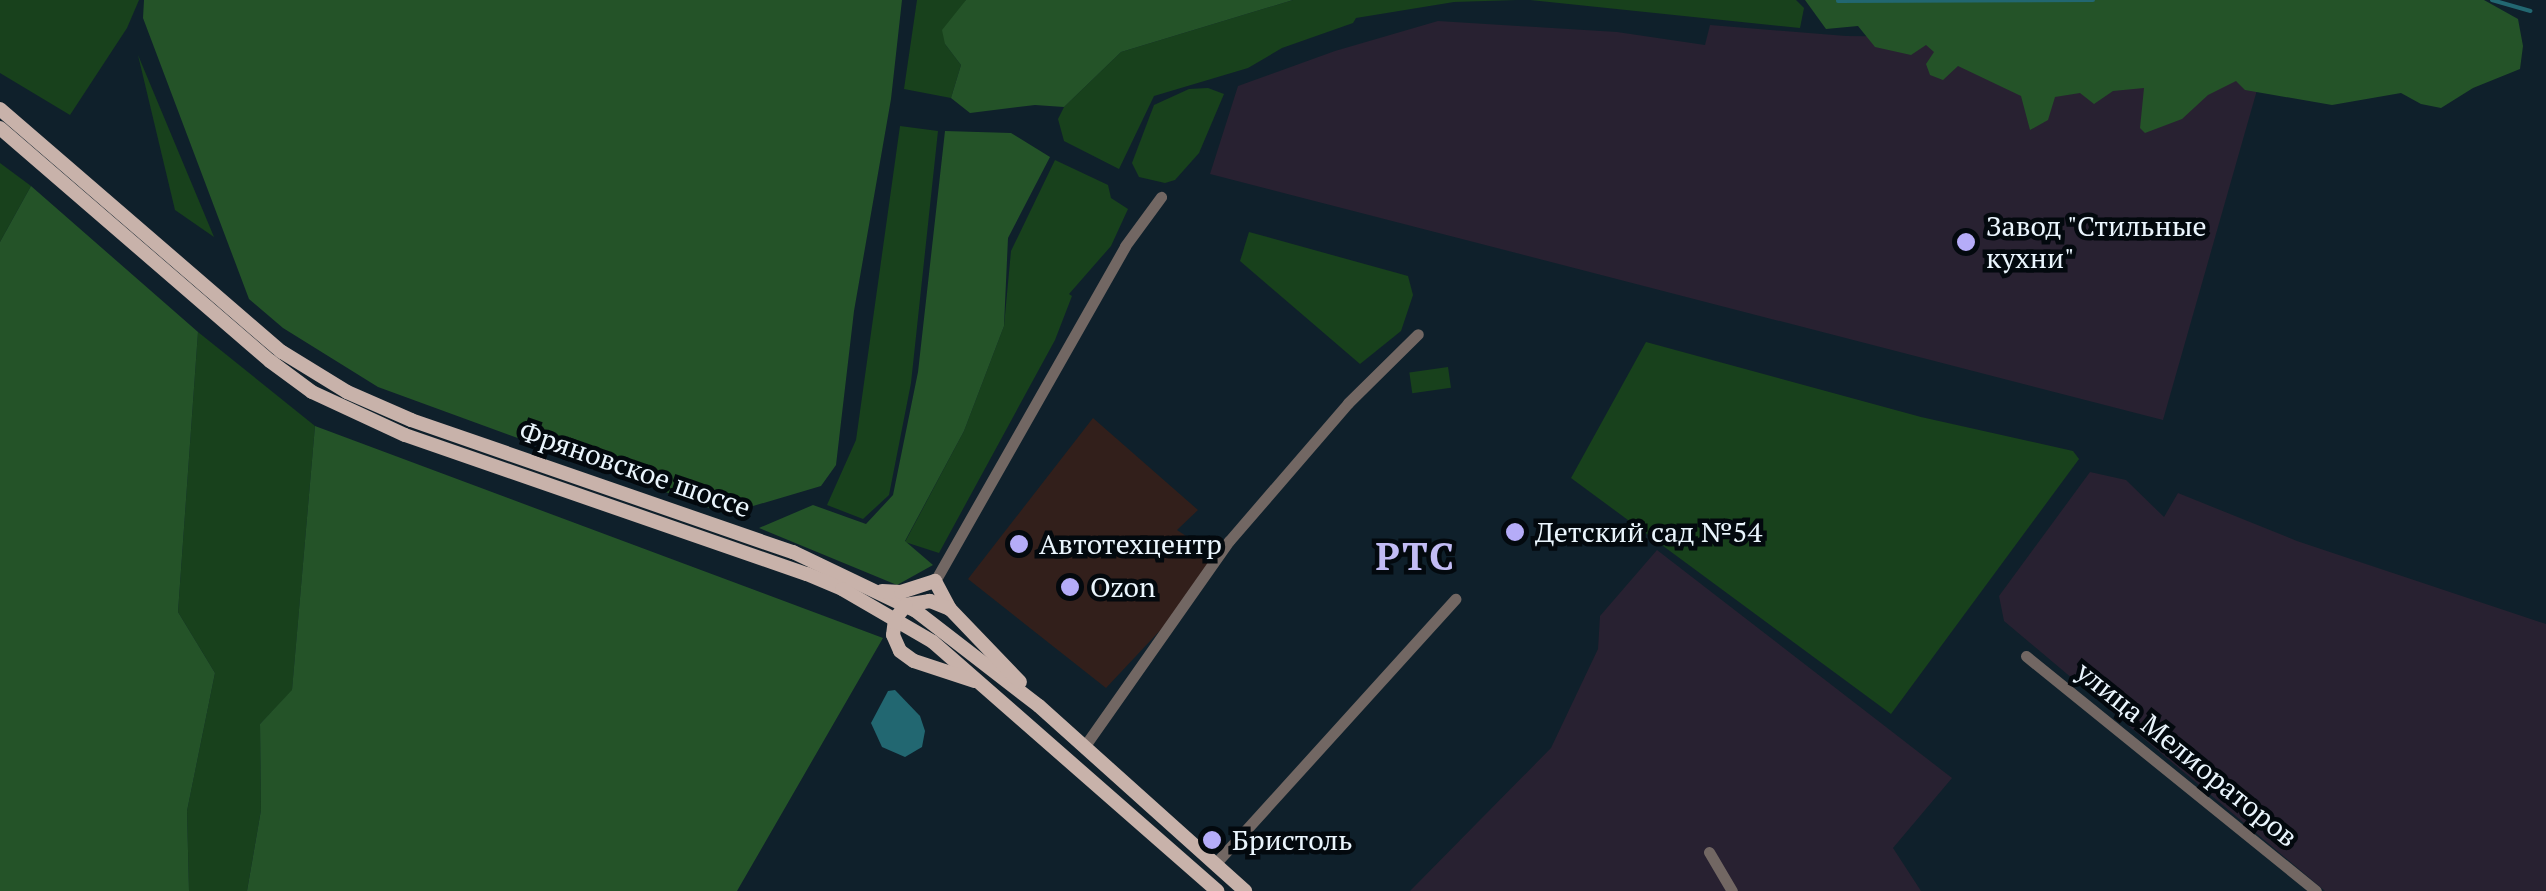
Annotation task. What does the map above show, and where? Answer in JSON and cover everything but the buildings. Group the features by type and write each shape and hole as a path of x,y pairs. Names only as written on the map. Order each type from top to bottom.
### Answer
{"main road":[{"name":"Фряновское шоссе","path":"0,109 282,352 347,392 411,420 741,532 906,605 1039,706 1245,891"},
{"name":"Фряновское шоссе","path":"0,128 236,332 312,392 405,436 807,574 933,642 1217,891"},
{"path":"874,589 900,592 934,581"},
{"path":"934,581 906,605 896,619 894,636 905,656 981,683"},
{"path":"934,581 950,609 1039,706"},
{"path":"906,605 930,601 950,609"}],"street":[{"path":"934,581 1060,368 1125,246 1162,197"},
{"path":"1084,747 1229,541 1348,403 1418,334"},
{"path":"1215,864 1455,599"},
{"name":"улица Мелиораторов","path":"2026,656 2316,891"},
{"path":"1709,852 1732,891"}],"shaded area":[{"path":"1438,21 1617,32 1705,45 1710,25 1846,36 2271,41 2163,420 1210,174 1238,86 1335,51"},
{"path":"1093,418 1198,510 1177,530 1216,556 1198,590 1106,688 968,579"},
{"path":"2090,472 2126,480 2164,517 2178,493 2297,541 2546,624 2546,891 2325,891 2004,621 1999,596"},
{"path":"1657,550 1952,778 1893,848 1921,891 1410,891 1551,748 1598,649 1600,616"}],"green space":[{"path":"0,0 139,0 127,28 70,115 0,73"},
{"path":"144,0 902,0 891,99 854,311 836,465 821,486 726,514 378,387 283,328 249,299 143,18"},
{"path":"917,0 966,0 945,44 961,65 951,98 904,89"},
{"path":"966,0 1293,0 1121,52 1064,107 1035,105 970,113 951,98 961,65 945,44 942,30"},
{"path":"1293,0 1517,0 1454,2 1356,18 1353,23 1282,48 1248,68 1154,96 1119,169 1064,141 1058,119 1064,107 1121,52"},
{"path":"1530,0 1796,0 1804,8 1800,28"},
{"path":"1805,0 2484,0 2518,19 2523,46 2520,69 2473,88 2441,108 2421,104 2401,93 2332,105 2245,90 2236,81 2208,95 2182,119 2145,133 2140,128 2144,88 2113,91 2094,104 2080,93 2055,97 2048,120 2030,130 2021,96 1958,66 1943,80 1930,75 1926,64 1934,52 1926,45 1911,55 1875,47 1858,26 1826,29"},
{"path":"138,55 214,237 175,210"},
{"path":"1208,88 1224,94 1199,153 1175,180 1165,183 1139,177 1132,163 1154,105 1189,89"},
{"path":"900,126 938,131 911,383 889,495 863,519 827,505 856,440"},
{"path":"945,131 1011,133 1050,157 1008,238 1004,326 964,431 905,541 933,565 897,585 759,528 813,505 866,524 893,495 918,372"},
{"path":"1055,160 1108,185 1111,198 1128,209 1111,246 1069,294 1072,296 1055,340 939,553 905,542 964,431 1004,326 1011,251"},
{"path":"0,163 31,186 0,242"},
{"path":"31,186 198,332 178,612 215,673 187,811 189,891 0,891 0,242"},
{"path":"1249,232 1408,276 1413,295 1401,331 1360,364 1240,261"},
{"path":"198,332 315,426 292,691 260,724 261,810 247,891 189,891 187,811 215,673 178,612"},
{"path":"1646,342 1921,417 2073,451 2079,459 1891,714 1571,478"},
{"path":"1448,367 1451,388 1412,393 1409,372"},
{"path":"315,426 883,638 737,891 247,891 261,810 260,724 292,690"}],"water":[{"path":"895,690 920,716 925,731 922,747 905,757 882,747 871,723 888,691"}],"waterway":[{"path":"1838,1 2093,0"},
{"path":"2492,0 2530,11"}],"place":[{"name":"Завод \"Стильные кухни\"","path":"1966,242"},
{"name":"Детский сад №54","path":"1515,532"},
{"name":"Автотехцентр","path":"1019,544"},
{"name":"Ozon","path":"1070,587"},
{"name":"Бристоль","path":"1212,840"}],"district":[{"name":"РТС","path":"1416,557"}]}
